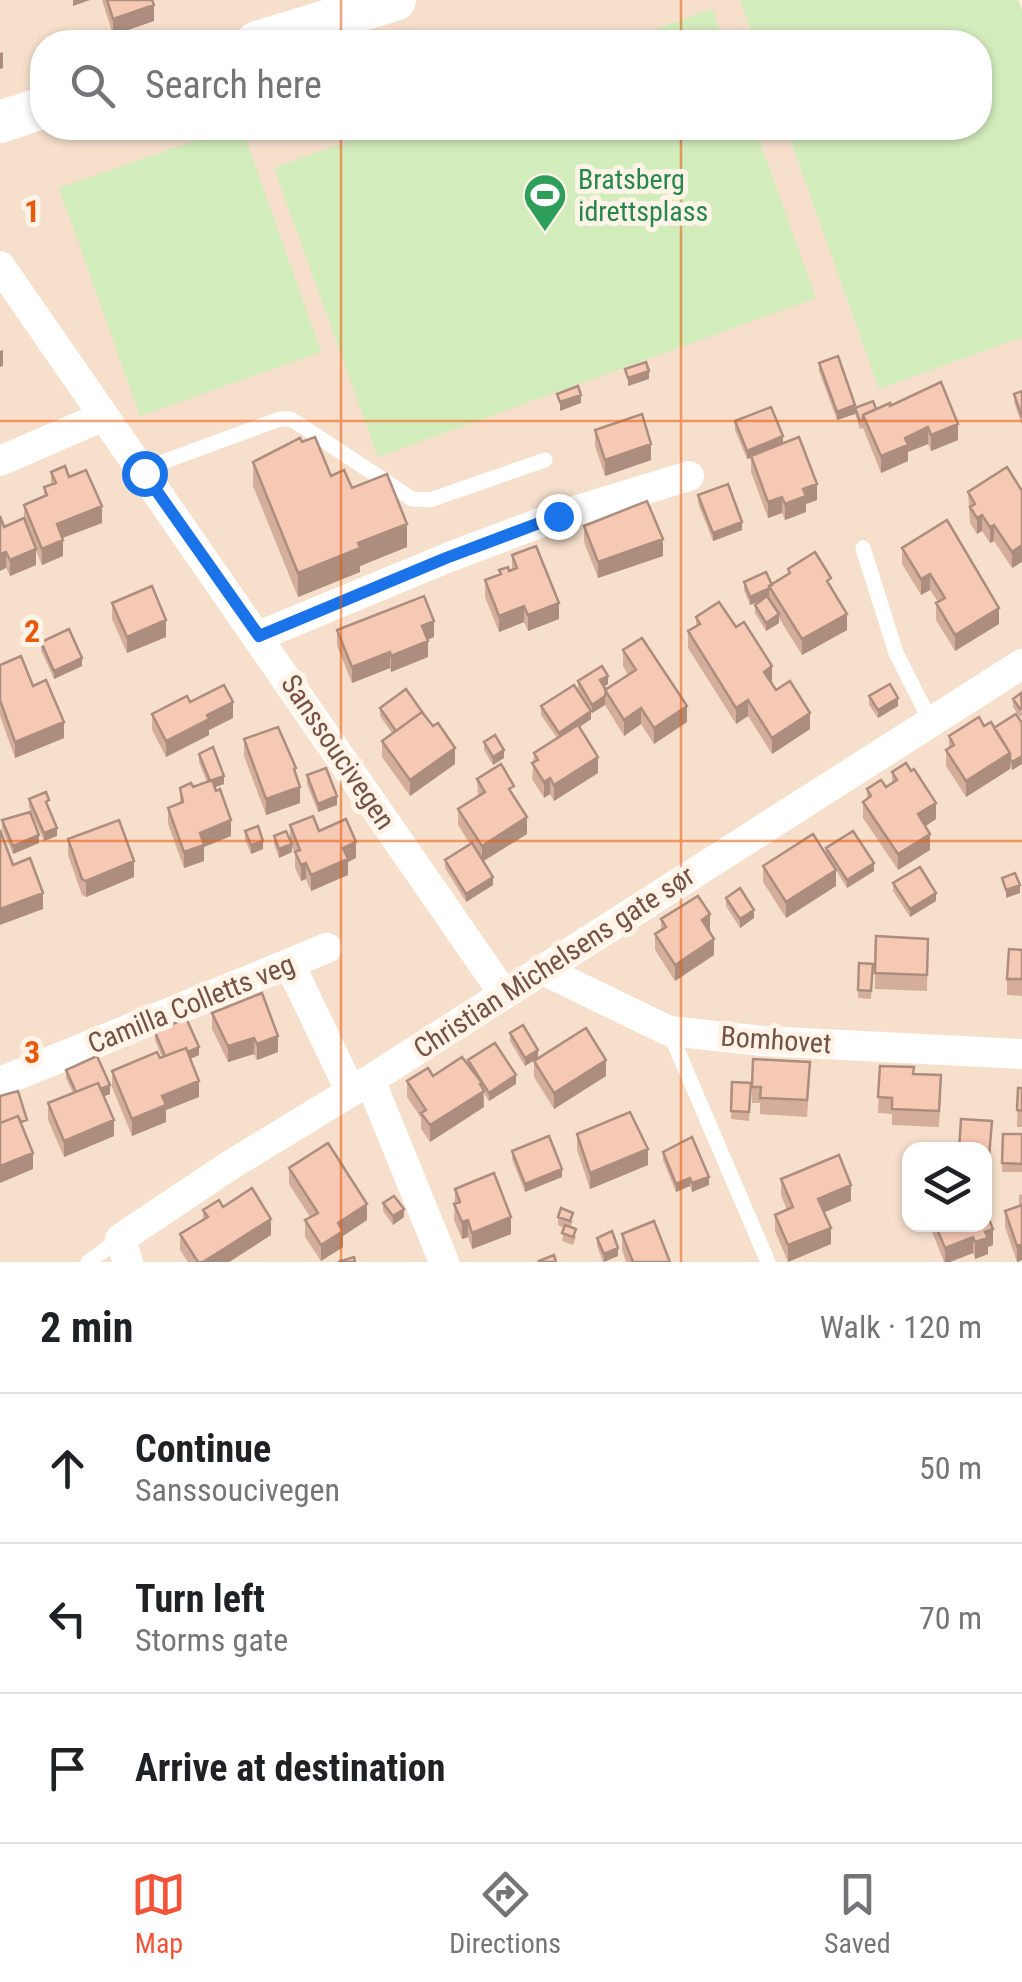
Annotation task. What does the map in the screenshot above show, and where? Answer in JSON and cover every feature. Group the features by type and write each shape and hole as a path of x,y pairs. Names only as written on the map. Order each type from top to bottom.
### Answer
{"main road":[{"path":"297,30 396,0"},
{"path":"0,122 30,112"}],"street":[{"name":"Sanssoucivegen","path":"0,266 504,994"},
{"path":"0,461 104,416"},
{"path":"259,636 558,516 689,476"},
{"name":"Christian Michelsens gate sør","path":"124,1251 229,1166 1022,664"},
{"name":"Camilla Colletts veg","path":"0,1082 326,948"},
{"path":"290,965 360,1086 444,1262"},
{"name":"Bomhovet","path":"542,970 669,1030 763,1041 1022,1054"}],"lane":[{"path":"144,473 160,463 280,419 299,424 412,500 430,500 545,460"},
{"path":"863,548 896,653 931,722"},
{"path":"669,1030 768,1262"},
{"name":"Christian Michelsens gate sør","path":"88,1262 124,1251"}],"shaded area":[{"path":"0,0 740,0 751,30 30,30 30,140 790,140 879,388 1022,337 1022,1262 0,1262"}],"green space":[{"path":"740,0 1018,0 1022,10 1022,337 879,389 790,140 992,140 992,30 751,30"},
{"path":"712,9 720,30 653,30"},
{"path":"197,140 246,140 321,352 140,416 59,188"},
{"name":"Bratsberg idrettsplass","path":"352,140 759,140 816,298 378,457 274,168"}],"building":[{"path":"107,0 152,0 154,5 113,19"},
{"path":"838,356 855,405 837,412 819,363"},
{"path":"646,362 649,371 628,378 625,369"},
{"path":"941,382 958,424 931,435 928,427 905,438 908,445 881,456 863,415"},
{"path":"578,386 581,395 560,402 557,394"},
{"path":"1022,391 1022,417 1014,394"},
{"path":"873,401 876,409 860,421 855,408"},
{"path":"771,407 783,436 747,451 735,421"},
{"path":"642,414 651,444 605,460 595,430"},
{"path":"315,437 331,476 344,470 352,488 387,474 407,524 298,573 253,462 300,438 302,442"},
{"path":"799,437 817,484 803,489 806,496 785,504 782,497 768,502 751,456"},
{"path":"65,466 69,477 86,470 102,506 57,524 63,540 42,549 24,505 47,495 44,487 56,483 51,472"},
{"path":"1007,467 1022,491 1022,545 1012,552 994,525 990,527 982,515 977,518 970,507 975,504 968,492"},
{"path":"728,484 742,522 713,533 698,495"},
{"path":"647,501 663,539 598,562 584,526"},
{"path":"0,516 4,527 24,518 36,549 10,560 6,552 0,554"},
{"path":"947,520 999,608 955,635 936,603 945,598 930,574 921,579 902,548"},
{"path":"536,546 559,603 528,615 524,606 499,616 485,580 501,574 499,570 517,568 512,555"},
{"path":"815,552 847,614 802,639 769,586"},
{"path":"766,572 772,585 750,597 744,582"},
{"path":"152,586 166,620 127,637 112,603"},
{"path":"424,596 434,621 422,626 428,641 352,667 337,630"},
{"path":"767,596 779,614 766,623 755,605"},
{"path":"719,602 736,627 744,622 772,666 764,672 776,690 790,681 810,713 772,738 748,700 736,708 688,631 700,624 696,617"},
{"path":"69,629 82,658 54,671 41,642"},
{"path":"642,638 687,706 654,728 641,708 624,720 605,690 636,670 623,650"},
{"path":"21,656 33,686 46,680 64,722 15,742 0,700 0,665"},
{"path":"602,666 608,676 600,680 605,696 592,705 578,681"},
{"path":"890,684 898,698 878,710 869,696"},
{"path":"224,685 233,702 166,741 152,714 187,696 190,702"},
{"path":"574,685 591,711 559,733 541,706"},
{"path":"406,689 425,716 422,712 396,731 380,708"},
{"path":"1021,693 1022,707 1020,709 1013,699"},
{"path":"422,712 433,726 438,723 455,748 410,780 382,741"},
{"path":"1016,714 1022,723 1022,756 1012,762 994,728"},
{"path":"979,717 984,726 991,722 1010,753 966,781 946,750 954,745 949,736"},
{"path":"578,725 598,757 554,785 550,778 544,782 532,763 538,760 534,753"},
{"path":"278,727 300,787 266,799 244,739"},
{"path":"495,735 504,750 493,757 484,742"},
{"path":"213,747 224,776 210,781 199,754"},
{"path":"906,763 936,803 918,814 930,834 898,854 863,802 871,796 867,789 881,780 886,787 897,780 892,772"},
{"path":"501,764 514,786 509,789 527,817 482,846 458,809 485,792 477,779"},
{"path":"326,768 337,796 318,804 307,775"},
{"path":"212,780 216,791 220,789 231,820 200,833 204,845 184,852 168,808 183,802 180,788"},
{"path":"46,792 57,828 44,833 29,799"},
{"path":"30,812 39,835 13,846 2,820"},
{"path":"313,816 319,831 346,819 356,842 343,848 348,859 311,875 295,852 300,850 290,825"},
{"path":"119,820 134,861 86,881 82,879 68,839"},
{"path":"258,826 263,841 251,845 245,831"},
{"path":"0,830 13,865 30,858 43,893 0,909"},
{"path":"286,831 292,844 279,849 274,836"},
{"path":"853,831 874,863 847,880 826,848"},
{"path":"813,834 836,870 786,902 763,866"},
{"path":"472,843 493,877 466,894 445,860"},
{"path":"920,867 936,893 910,909 893,883"},
{"path":"1015,873 1020,885 1006,890 1002,878"},
{"path":"740,888 754,910 740,919 726,898"},
{"path":"698,896 710,914 702,920 714,939 675,965 655,934 666,927 661,919"},
{"path":"876,936 928,939 927,975 875,973"},
{"path":"1009,949 1022,950 1022,979 1007,979"},
{"path":"859,963 873,964 871,991 858,990"},
{"path":"262,993 278,1036 257,1044 254,1038 228,1046 212,1013"},
{"path":"186,1018 199,1047 165,1056 155,1032"},
{"path":"523,1025 538,1050 525,1058 510,1033"},
{"path":"586,1028 606,1060 554,1093 534,1061"},
{"path":"495,1043 516,1075 489,1093 468,1060"},
{"path":"186,1048 199,1081 162,1096 166,1105 132,1119 112,1071 157,1052 160,1058"},
{"path":"97,1056 110,1085 101,1089 98,1083 76,1092 66,1070"},
{"path":"462,1057 484,1091 430,1125 421,1113 426,1110 407,1081 428,1068 433,1076"},
{"path":"753,1059 810,1062 807,1100 760,1098 761,1087 752,1087"},
{"path":"880,1066 914,1067 913,1074 941,1075 939,1111 892,1109 892,1098 878,1097"},
{"path":"732,1082 751,1083 749,1112 731,1111"},
{"path":"98,1083 114,1120 64,1141 48,1103"},
{"path":"1018,1088 1022,1088 1022,1111 1017,1110"},
{"path":"18,1091 27,1120 21,1122 18,1116 0,1123 0,1096"},
{"path":"630,1112 648,1149 590,1173 577,1134"},
{"path":"18,1116 33,1153 0,1166 0,1123"},
{"path":"961,1119 992,1121 990,1142 960,1142"},
{"path":"1003,1134 1022,1134 1022,1164 1002,1163"},
{"path":"549,1136 562,1169 525,1184 512,1151"},
{"path":"692,1137 709,1177 676,1184 663,1152"},
{"path":"328,1143 367,1204 338,1223 343,1231 321,1245 305,1220 318,1213 289,1168"},
{"path":"839,1155 851,1185 818,1199 831,1228 788,1245 775,1215 793,1207 781,1179"},
{"path":"494,1173 511,1217 472,1233 468,1220 462,1222 454,1204 460,1202 455,1189"},
{"path":"252,1188 271,1219 198,1262 180,1234 208,1217 203,1210 219,1200 223,1207"},
{"path":"394,1196 404,1209 393,1216 383,1203"},
{"path":"1022,1205 1022,1244 1017,1246 1005,1211"},
{"path":"561,1208 573,1213 570,1221 558,1217"},
{"path":"654,1221 670,1262 633,1262 622,1234"},
{"path":"565,1225 576,1229 573,1237 562,1233"},
{"path":"612,1231 618,1248 604,1254 597,1238"},
{"path":"938,1232 985,1232 988,1238 975,1242 973,1237 945,1248"},
{"path":"554,1255 556,1262 539,1261"}],"place":[{"name":"Bratsberg idrettsplass","path":"545,233"}],"route":[{"path":"144,473 259,636 558,516"}]}
